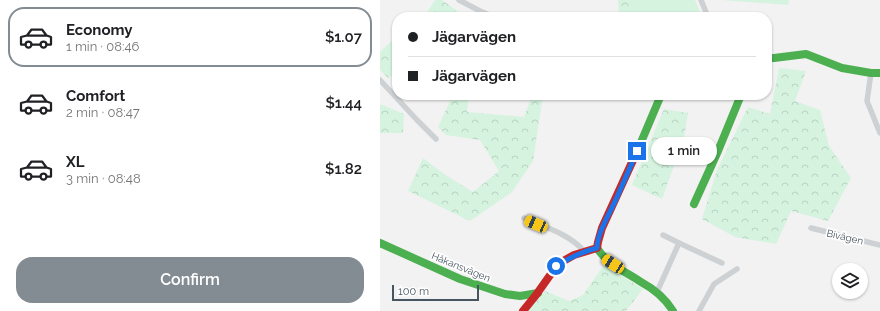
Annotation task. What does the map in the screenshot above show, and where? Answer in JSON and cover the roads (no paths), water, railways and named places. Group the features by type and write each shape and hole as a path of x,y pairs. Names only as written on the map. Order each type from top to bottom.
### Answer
{"street":[{"path":"459,0 482,12"},
{"path":"701,0 706,12"},
{"path":"772,58 806,54 842,68 880,73"},
{"path":"871,73 867,101 880,134"},
{"path":"380,80 392,93"},
{"path":"398,100 436,139"},
{"path":"659,100 599,235 597,248 604,258 657,292 669,304 673,311"},
{"path":"694,204 739,100"},
{"path":"524,218 570,238 584,251"},
{"name":"Bivägen","path":"811,228 880,245"},
{"path":"663,235 679,244 722,263"},
{"name":"Håkansvägen","path":"380,243 460,279 505,294 520,296 538,292"},
{"path":"657,292 679,244"},
{"path":"523,311 524,308 533,300 556,266 584,251 597,248"},
{"path":"699,311 714,284 737,269"}]}
